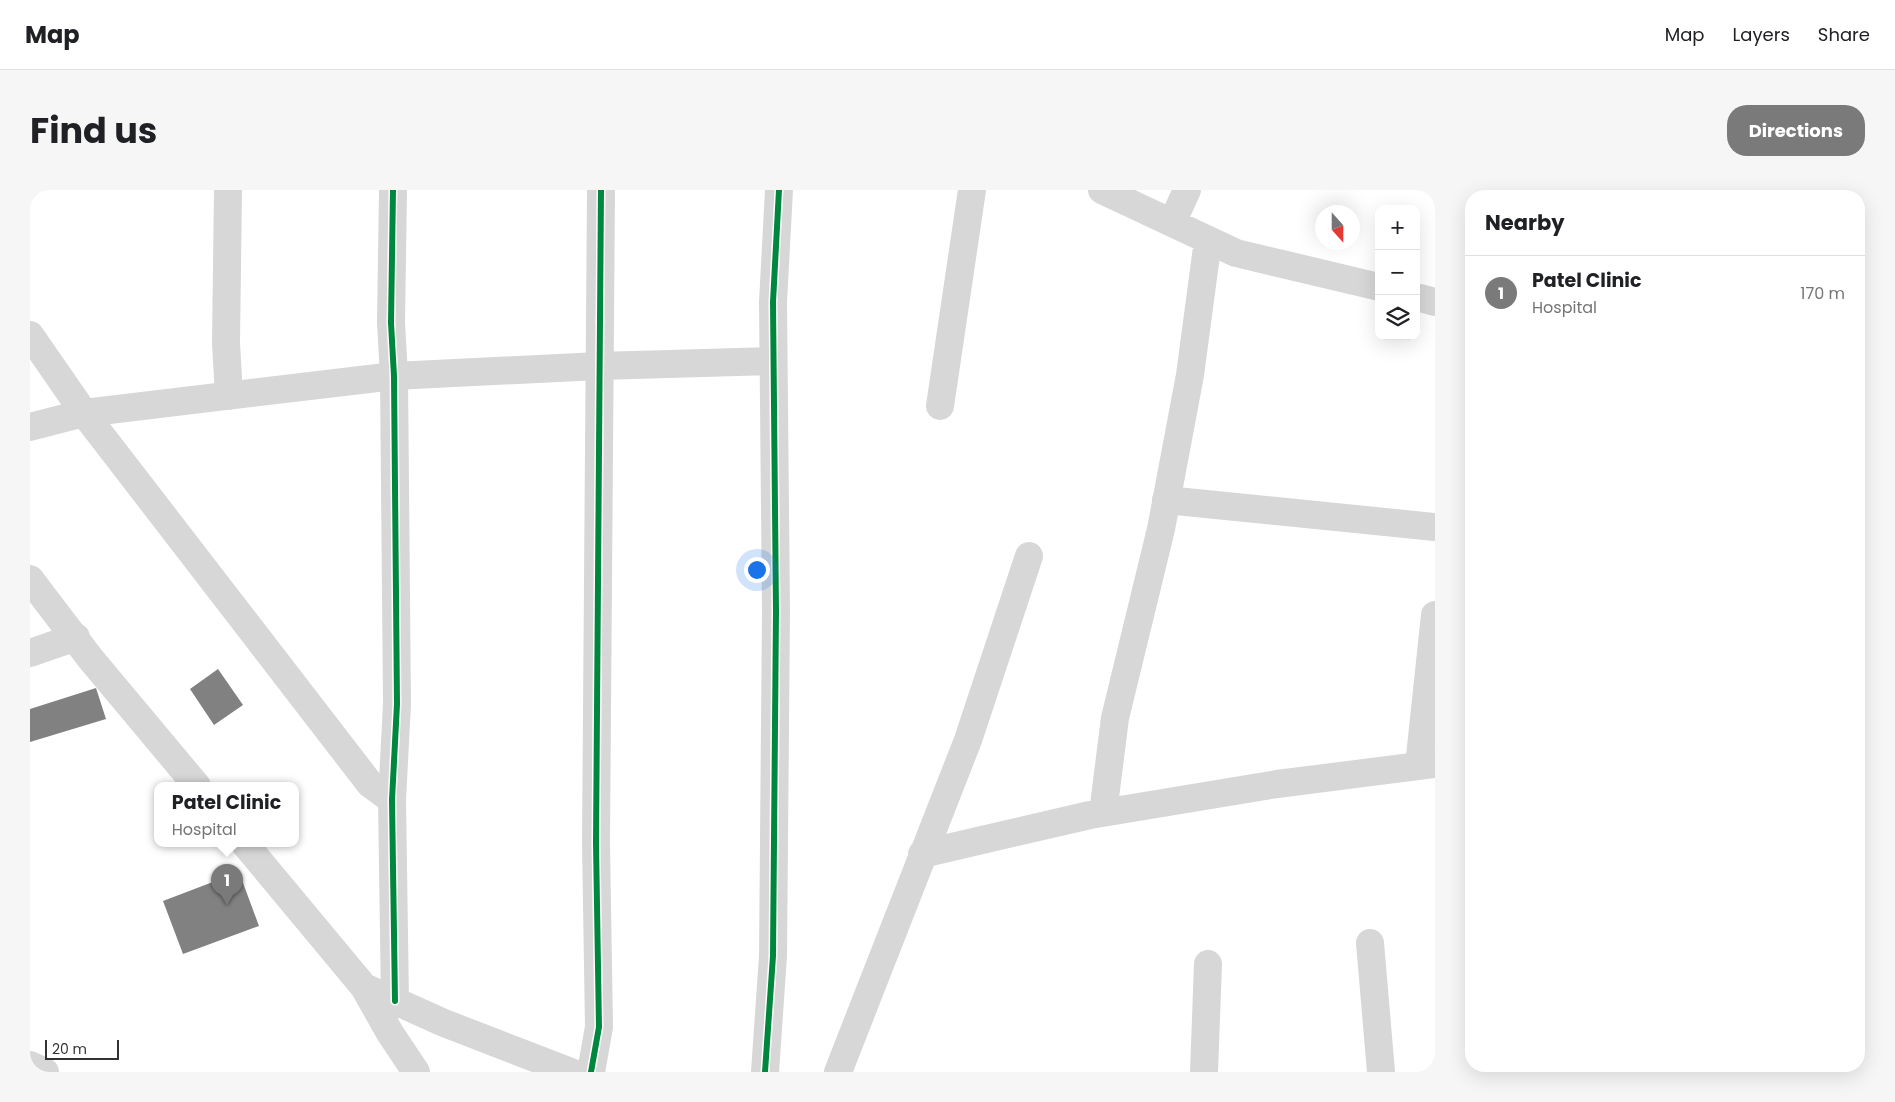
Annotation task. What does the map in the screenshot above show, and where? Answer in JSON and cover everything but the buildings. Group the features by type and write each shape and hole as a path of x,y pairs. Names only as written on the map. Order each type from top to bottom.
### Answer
{"street":[{"path":"228,190 226,343 229,396"},
{"path":"392,190 391,323 394,376 396,704 392,800 396,1001"},
{"path":"591,1072 599,1027 596,833 601,190"},
{"path":"765,1072 774,946 776,611 773,302 779,190"},
{"path":"940,406 972,190"},
{"path":"1102,190 1236,253 1375,286"},
{"path":"1172,223 1187,190"},
{"path":"1103,814 1115,718 1166,500 1190,375 1208,240"},
{"path":"1420,298 1435,302"},
{"path":"30,335 84,413 370,784 392,800"},
{"path":"30,427 84,413 394,376 599,366 773,361"},
{"path":"1166,500 1435,527"},
{"path":"838,1072 968,740 1029,556"},
{"path":"30,579 76,637 90,658 194,782"},
{"path":"922,854 1103,814 1277,784 1427,764 1435,615"},
{"path":"30,652 76,637"},
{"path":"247,847 364,987 390,1033 416,1072"},
{"path":"1370,943 1381,1072"},
{"path":"1204,1072 1208,964"},
{"path":"364,987 571,1072"},
{"path":"30,1065 45,1072"}],"cycle path":[{"path":"393,190 391,323 394,376 397,704 392,800 395,1001"},
{"path":"591,1072 599,1027 596,843 601,190"},
{"path":"765,1072 773,956 776,611 773,302 779,190"}],"place":[{"name":"Patel Clinic","path":"227,905"}]}
